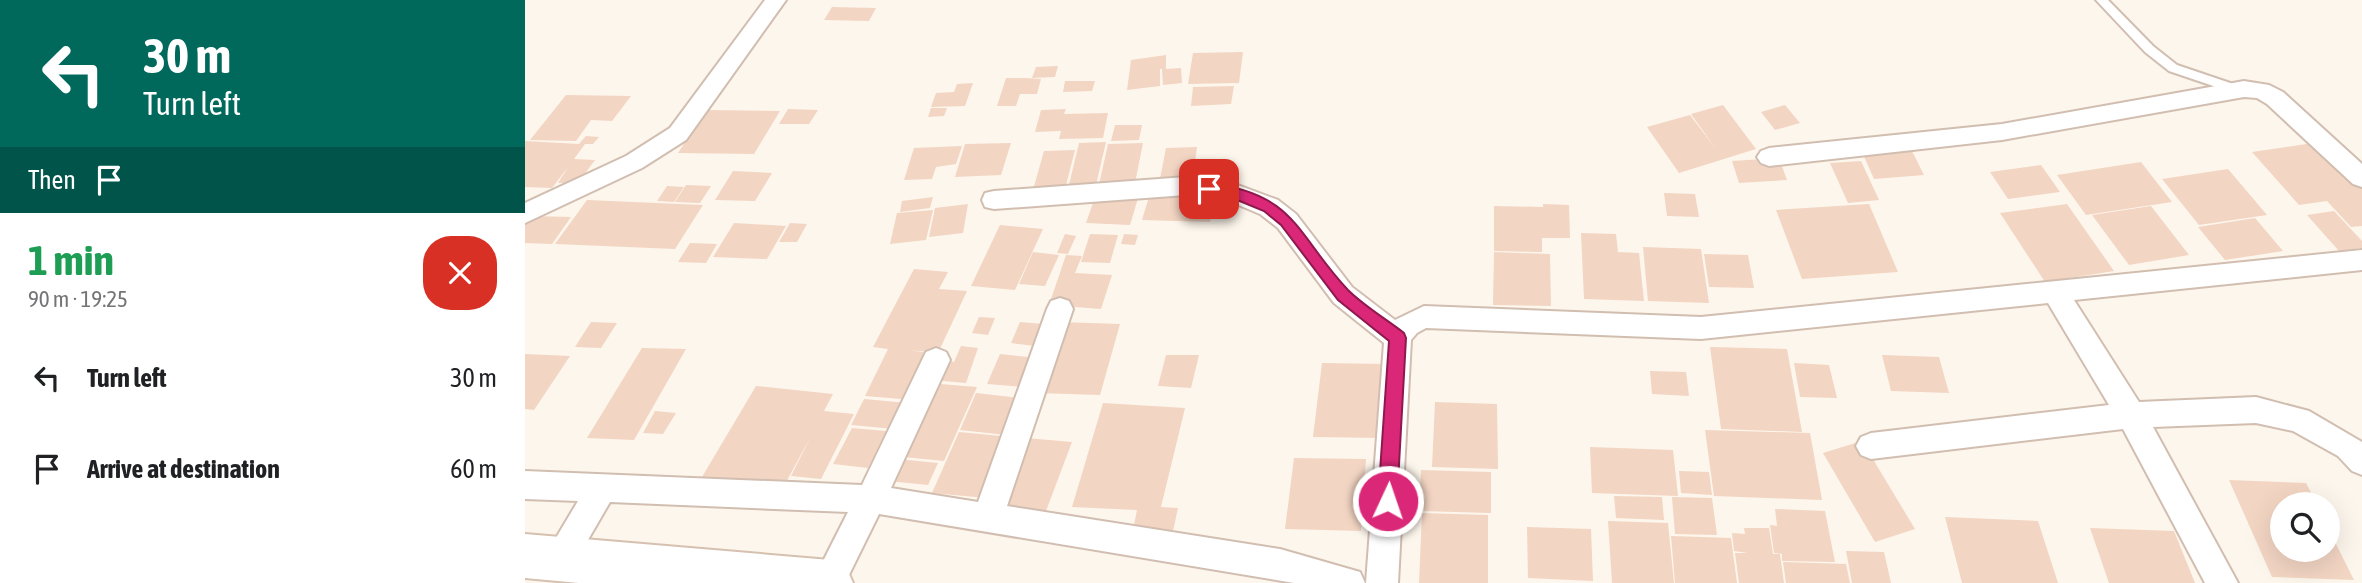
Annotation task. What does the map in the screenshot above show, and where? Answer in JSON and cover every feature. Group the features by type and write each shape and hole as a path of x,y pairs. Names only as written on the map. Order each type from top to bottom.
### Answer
{"street":[{"path":"525,214 634,162 678,134 776,0"},
{"path":"1769,157 2002,132 2238,90 2261,90 2275,98 2362,178"},
{"path":"994,200 1187,186 1232,192 1269,207 1287,221 1343,295 1398,338"},
{"path":"1383,583 1398,338 1407,325 1424,317 1701,328 2056,294 2362,260"},
{"path":"2056,294 2131,415 2222,583"},
{"path":"988,518 1060,309"},
{"path":"543,557 829,583 936,360"},
{"path":"1871,446 2131,415 2256,410 2299,420 2348,447 2362,462"},
{"path":"525,485 871,499 1280,564 1349,583"},
{"path":"543,557 601,490"}],"lane":[{"path":"2102,0 2149,49 2173,68 2238,90"}],"building":[{"path":"832,7 876,8 869,21 824,20"},
{"path":"1243,52 1239,83 1188,84 1193,53"},
{"path":"1166,55 1166,69 1181,68 1182,83 1163,85 1160,69 1160,86 1127,90 1131,60"},
{"path":"1058,66 1055,77 1032,78 1036,67"},
{"path":"1006,78 1041,79 1037,94 1020,94 1016,106 997,106"},
{"path":"1065,81 1095,81 1092,91 1063,92"},
{"path":"973,83 965,106 931,107 936,93 954,92 957,84"},
{"path":"1234,86 1231,104 1191,106 1193,87"},
{"path":"566,95 631,96 612,121 591,120 576,141 530,140"},
{"path":"1723,105 1756,149 1679,173 1647,127 1690,115 1716,149 1691,114"},
{"path":"1785,105 1800,123 1775,130 1761,112"},
{"path":"931,108 947,108 944,116 928,117"},
{"path":"788,109 818,110 809,124 779,124"},
{"path":"1066,109 1064,114 1108,113 1103,138 1059,139 1061,131 1035,132 1041,110"},
{"path":"706,110 780,111 754,154 678,153"},
{"path":"1115,125 1142,125 1139,140 1111,141"},
{"path":"586,136 599,137 593,144 585,144 574,159 595,160 578,183 558,183 568,167 552,188 525,187 525,141 579,144"},
{"path":"1106,142 1095,189 1068,189 1079,143"},
{"path":"2320,142 2362,186 2362,226 2351,227 2327,201 2299,205 2252,152"},
{"path":"1011,143 1001,175 955,177 965,144"},
{"path":"1143,143 1134,188 1098,189 1108,144"},
{"path":"962,146 956,164 936,167 932,179 904,180 914,148"},
{"path":"1197,147 1192,183 1159,184 1166,148"},
{"path":"1911,149 1924,175 1874,179 1862,152"},
{"path":"1075,150 1065,189 1033,190 1044,151"},
{"path":"1779,158 1787,180 1739,183 1732,161"},
{"path":"1861,161 1879,200 1848,203 1830,163"},
{"path":"2141,162 2172,202 2086,215 2057,175"},
{"path":"2041,165 2060,192 2008,199 1990,172"},
{"path":"2228,169 2267,215 2199,225 2162,179"},
{"path":"733,171 772,173 755,201 715,200"},
{"path":"686,185 711,186 700,203 675,202"},
{"path":"667,186 684,187 674,202 657,201"},
{"path":"1151,190 1217,192 1210,222 1142,220"},
{"path":"1664,193 1695,194 1699,217 1667,216"},
{"path":"1096,194 1139,195 1130,225 1086,223"},
{"path":"933,197 930,208 900,212 902,201"},
{"path":"587,200 703,205 675,249 555,244"},
{"path":"968,204 963,233 929,237 935,208"},
{"path":"1543,204 1569,205 1570,238 1542,238 1542,252 1494,251 1494,206 1543,207"},
{"path":"1869,204 1898,272 1802,279 1776,210"},
{"path":"2067,204 2114,271 2045,282 2000,213"},
{"path":"2151,206 2189,255 2129,265 2092,215"},
{"path":"933,210 926,240 890,244 897,213"},
{"path":"2334,211 2362,241 2362,248 2339,251 2307,215"},
{"path":"531,216 571,217 552,244 525,243 525,224"},
{"path":"2255,218 2283,251 2225,260 2198,227"},
{"path":"734,223 786,226 767,259 713,257"},
{"path":"790,223 807,224 797,242 779,242"},
{"path":"1000,225 1043,229 1015,290 971,286"},
{"path":"1581,233 1616,234 1618,252 1639,253 1644,301 1584,299"},
{"path":"1065,234 1076,236 1068,254 1057,253"},
{"path":"1090,234 1118,235 1110,263 1081,262"},
{"path":"1124,234 1138,235 1135,245 1121,244"},
{"path":"690,243 717,244 706,263 678,262"},
{"path":"1643,247 1701,249 1709,303 1648,301"},
{"path":"1033,252 1059,255 1045,286 1019,284"},
{"path":"1494,252 1550,254 1551,306 1493,305"},
{"path":"1704,254 1748,255 1754,288 1709,287"},
{"path":"1066,255 1082,256 1075,273 1112,275 1101,309 1049,305"},
{"path":"914,269 948,272 939,289 967,291 938,353 909,350 935,354 913,400 865,396 888,349 873,347"},
{"path":"979,317 995,318 988,335 972,333"},
{"path":"591,322 617,323 601,348 575,347"},
{"path":"1020,322 1043,324 1035,346 1011,343"},
{"path":"1059,322 1120,324 1100,395 1036,393"},
{"path":"961,346 978,348 966,383 932,380 941,360 954,362"},
{"path":"1710,347 1787,349 1802,432 1721,429"},
{"path":"642,348 686,349 634,440 587,438"},
{"path":"525,354 570,356 534,410 525,409"},
{"path":"1000,354 1038,358 1026,387 987,384"},
{"path":"1166,355 1199,355 1191,388 1158,386"},
{"path":"1882,355 1939,357 1949,393 1891,391"},
{"path":"1322,363 1387,364 1382,438 1313,437"},
{"path":"1794,363 1829,365 1837,398 1800,397"},
{"path":"1650,371 1686,372 1689,396 1652,394"},
{"path":"928,383 977,387 944,461 893,456"},
{"path":"756,386 833,394 824,411 854,414 821,479 791,476 811,436 784,486 702,477"},
{"path":"976,393 1021,398 1006,435 960,430"},
{"path":"864,399 907,403 894,429 851,425"},
{"path":"1435,402 1497,404 1498,469 1432,467"},
{"path":"1103,403 1185,408 1161,507 1178,508 1173,531 1133,530 1137,510 1072,507"},
{"path":"655,411 676,413 663,434 643,433"},
{"path":"852,428 886,431 868,468 833,464"},
{"path":"1705,430 1810,433 1822,500 1714,496"},
{"path":"959,432 1011,437 986,498 932,493"},
{"path":"1026,438 1072,442 1046,511 999,506"},
{"path":"1862,441 1915,529 1875,542 1823,453"},
{"path":"1590,447 1673,450 1678,496 1592,493"},
{"path":"1294,458 1366,459 1361,531 1285,529"},
{"path":"898,459 938,463 928,485 888,481"},
{"path":"1421,470 1491,472 1491,513 1419,511"},
{"path":"1679,471 1709,472 1712,495 1681,493"},
{"path":"2229,480 2306,483 2311,492 2270,492 2270,562 2340,562 2340,552 2354,580 2272,577"},
{"path":"1614,496 1662,497 1664,520 1616,518"},
{"path":"1672,497 1712,498 1717,535 1675,534"},
{"path":"1775,509 1825,511 1835,562 1782,561 1782,554 1774,553 1770,525 1777,526"},
{"path":"1422,513 1488,515 1488,583 1419,583"},
{"path":"1945,517 2038,521 2058,583 1962,583"},
{"path":"1608,521 1668,523 1674,583 1612,583"},
{"path":"1527,527 1591,529 1593,581 1528,578"},
{"path":"1744,528 1769,528 1773,554 1780,554 1784,583 1739,583 1735,553 1748,553 1734,551 1732,533 1745,534"},
{"path":"2090,528 2174,531 2195,583 2109,583"},
{"path":"1671,536 1731,538 1737,583 1675,583"},
{"path":"1846,551 1884,552 1891,583 1852,583"},
{"path":"1783,562 1846,564 1850,583 1786,583"}],"route":[{"path":"1209,189 1232,192 1269,207 1287,221 1343,295 1398,338 1388,501"}]}
